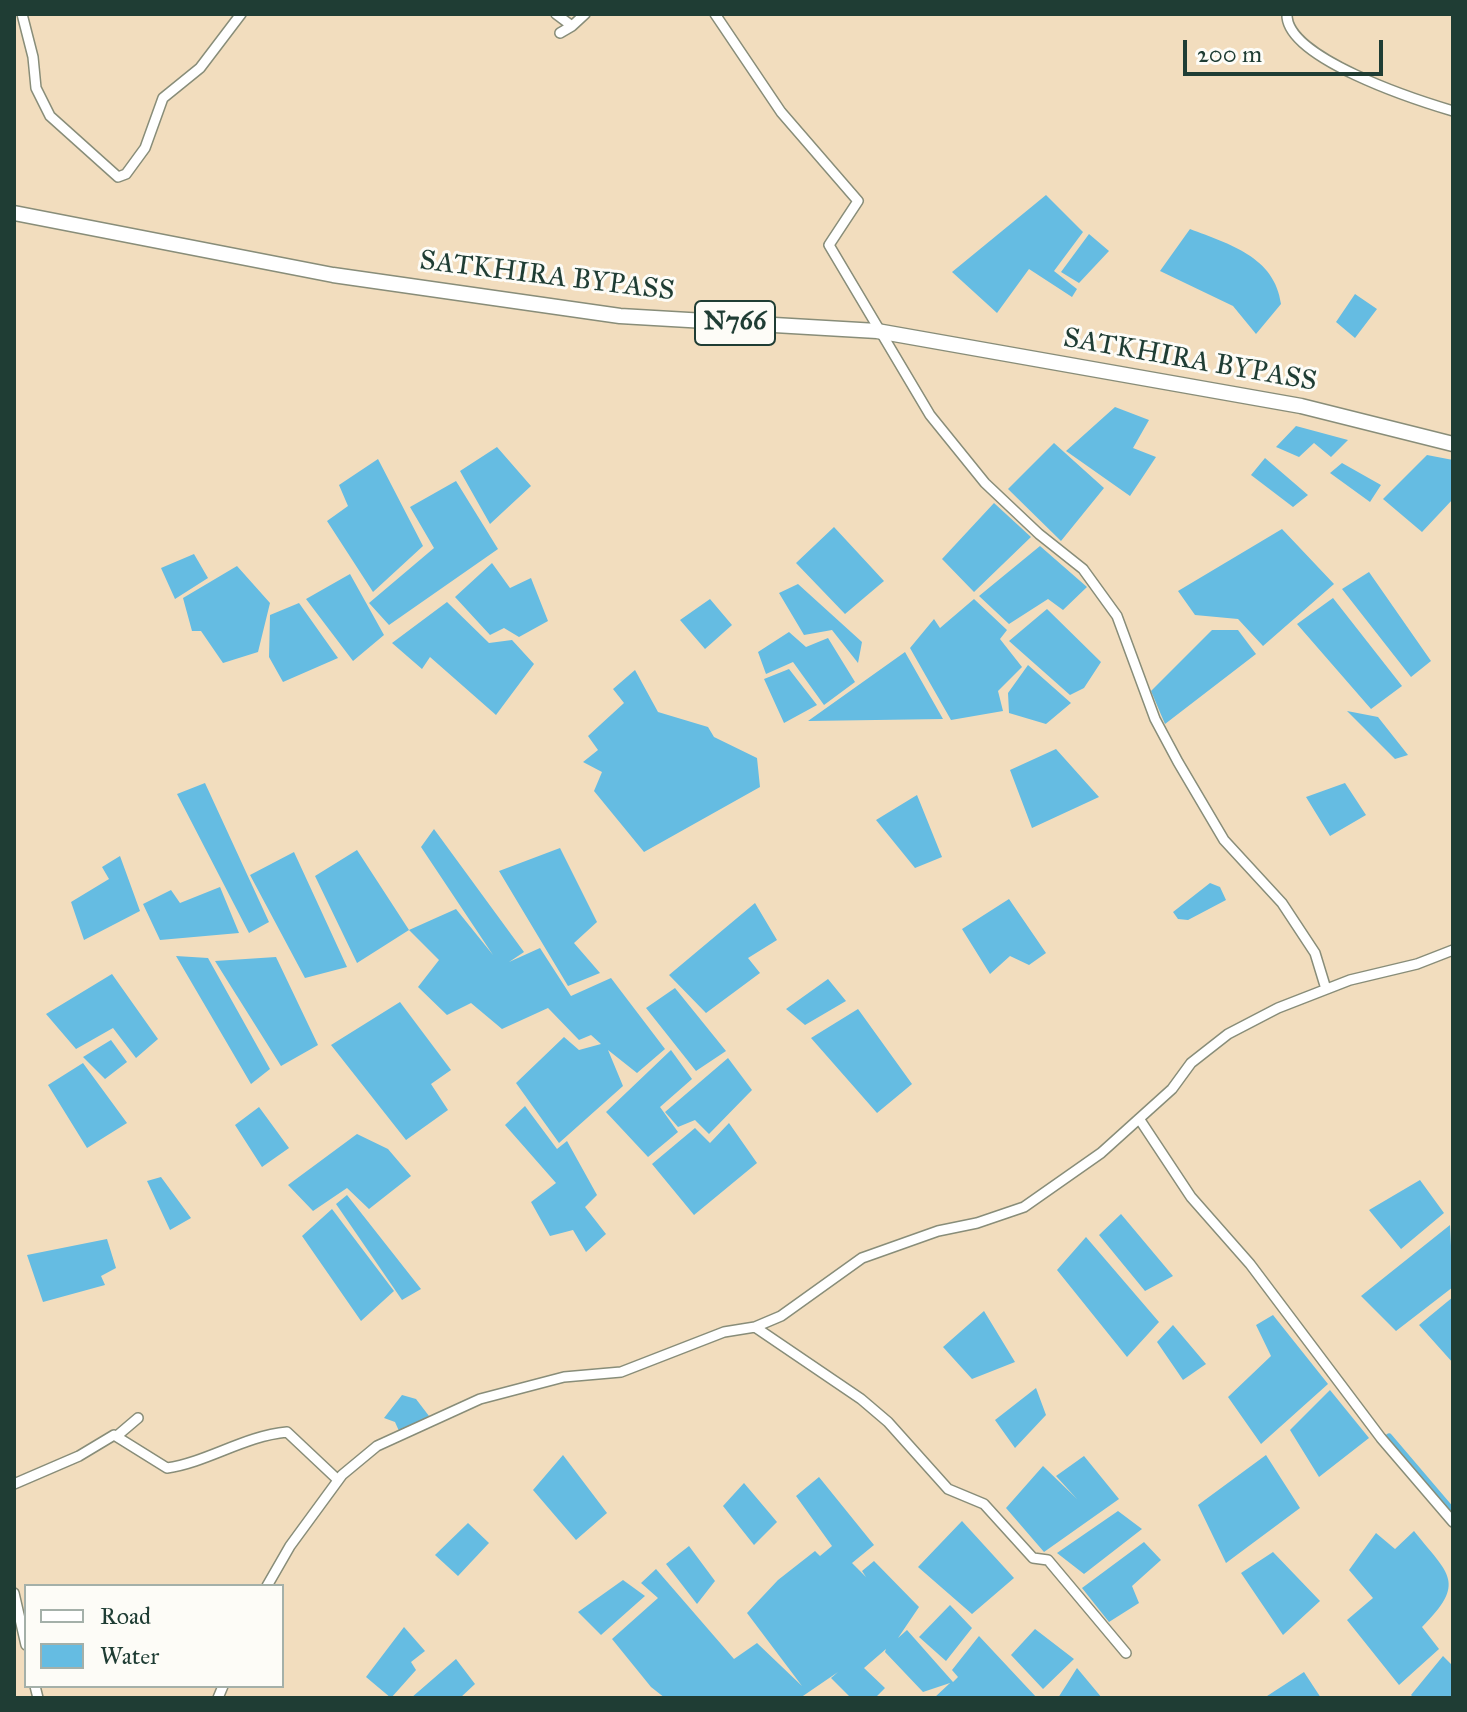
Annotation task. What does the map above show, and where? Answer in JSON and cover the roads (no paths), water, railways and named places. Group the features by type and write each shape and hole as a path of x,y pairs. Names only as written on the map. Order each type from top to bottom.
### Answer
{"highway":[{"name":"SATKHIRA BYPASS","path":"14,213 333,275 620,316 877,331 1301,406 1453,444"}],"street":[{"path":"22,14 33,57 36,88 50,116 118,177 126,174 145,148 163,98 200,68 241,14"},
{"path":"556,14 572,26"},
{"path":"560,33 585,14"},
{"path":"715,14 781,112 858,201 829,245 877,331 930,415 985,483 1039,534 1083,569 1103,595 1117,616 1155,719 1178,762 1224,840 1282,903 1293,925 1315,953 1326,989"},
{"path":"1287,14 1287,25 1292,32 1335,65 1453,111"},
{"path":"268,1584 290,1546 338,1480 377,1446 463,1405 541,1381 621,1372 724,1332 755,1327 781,1316 862,1258 938,1231 977,1223 1024,1207 1050,1192 1140,1120 1172,1089 1191,1063 1228,1034 1326,989 1453,950"},
{"path":"1140,1120 1191,1197 1250,1264 1381,1438 1453,1522"},
{"path":"755,1327 861,1399 888,1422 948,1489 984,1504 1033,1558 1048,1560 1126,1653"},
{"path":"14,1484 118,1435 138,1418"},
{"path":"118,1435 138,1452 167,1468 184,1465 249,1439 287,1432 338,1480"},
{"path":"14,1593 24,1636"}],"water":[{"path":"1046,195 1083,232 1054,271 1077,289 1072,297 1029,269 997,313 952,272"},
{"path":"1190,229 1248,254 1270,275 1281,304 1256,334 1233,306 1160,271"},
{"path":"1089,234 1109,251 1079,283 1061,272"},
{"path":"1355,294 1377,309 1355,338 1336,322"},
{"path":"1115,407 1149,420 1133,448 1156,457 1130,496 1066,451"},
{"path":"1296,426 1348,440 1331,457 1314,443 1299,457 1276,447"},
{"path":"1054,443 1104,488 1061,541 1008,489"},
{"path":"497,447 531,486 490,524 460,471"},
{"path":"1427,455 1453,460 1453,499 1422,532 1383,499"},
{"path":"1265,458 1308,495 1293,507 1251,475"},
{"path":"378,459 423,546 373,592 327,521 348,506 339,485"},
{"path":"1342,463 1381,485 1370,502 1330,473"},
{"path":"456,481 498,549 389,625 369,603 434,548 410,507"},
{"path":"994,503 1031,537 974,592 942,559"},
{"path":"834,527 884,581 845,614 796,563"},
{"path":"1282,529 1334,584 1263,646 1238,619 1195,615 1178,591"},
{"path":"1040,546 1087,587 1063,610 1048,599 1009,624 979,596"},
{"path":"194,554 208,578 175,599 161,568"},
{"path":"492,563 510,588 531,578 548,621 519,637 504,628 490,635 455,597"},
{"path":"237,566 270,603 258,652 223,663 201,631 192,631 183,598"},
{"path":"1369,572 1431,661 1411,677 1342,589"},
{"path":"350,574 384,635 353,661 306,599"},
{"path":"798,584 862,642 858,663 832,630 804,635 779,593"},
{"path":"1333,598 1402,686 1371,709 1297,624"},
{"path":"710,599 732,625 705,649 680,620"},
{"path":"974,599 1007,630 1000,639 1022,667 998,691 1003,711 951,720 910,648 934,619 940,628"},
{"path":"447,602 489,643 512,640 534,664 496,715 430,657 422,669 392,643"},
{"path":"299,603 338,658 283,682 269,657 270,615"},
{"path":"1047,609 1101,662 1084,688 1070,695 1009,641"},
{"path":"1212,630 1238,630 1256,654 1165,724 1151,691"},
{"path":"789,632 806,647 828,638 855,682 824,705 793,662 766,674 758,652"},
{"path":"905,652 943,719 808,721"},
{"path":"1028,665 1071,703 1046,724 1009,713 1008,693"},
{"path":"789,669 817,705 784,723 764,679"},
{"path":"635,670 658,712 708,727 714,737 757,758 760,787 644,852 594,791 602,772 583,762 598,750 588,736 624,703 613,689"},
{"path":"1347,711 1378,717 1408,755 1395,759"},
{"path":"1056,749 1099,797 1032,828 1010,770"},
{"path":"205,783 269,922 249,933 177,794"},
{"path":"1345,783 1366,815 1330,836 1306,797"},
{"path":"917,795 942,857 915,868 876,820"},
{"path":"434,829 524,952 509,962 540,948 571,996 611,978 665,1049 637,1073 608,1050 623,1086 559,1143 516,1083 564,1037 579,1050 601,1044 591,1035 579,1040 548,1008 502,1029 471,1003 447,1015 418,987 439,960 409,930 456,909 493,955 421,847"},
{"path":"560,848 597,922 574,943 600,973 568,986 499,871"},
{"path":"357,850 409,930 357,963 315,876"},
{"path":"294,852 347,967 305,978 250,875"},
{"path":"120,856 140,911 84,940 71,902 109,879 102,867"},
{"path":"1210,883 1220,887 1226,900 1188,920 1178,919 1173,912"},
{"path":"220,887 239,933 160,940 143,904 171,890 180,903"},
{"path":"1009,899 1046,953 1029,965 1010,956 990,974 962,929"},
{"path":"755,903 777,940 748,958 760,973 706,1013 669,975"},
{"path":"176,956 208,958 270,1069 251,1084"},
{"path":"276,957 318,1045 281,1066 215,961"},
{"path":"112,974 158,1039 136,1058 113,1028 76,1049 46,1014"},
{"path":"828,979 846,1001 805,1025 786,1009"},
{"path":"675,988 726,1051 696,1071 646,1008"},
{"path":"400,1002 451,1070 431,1084 448,1110 406,1140 331,1045"},
{"path":"858,1009 912,1084 877,1113 811,1038"},
{"path":"111,1040 127,1062 105,1079 83,1057"},
{"path":"671,1050 692,1079 660,1107 678,1132 648,1157 606,1112"},
{"path":"728,1058 752,1090 709,1134 695,1120 678,1127 665,1112"},
{"path":"83,1063 127,1123 87,1148 48,1085"},
{"path":"525,1106 557,1149 567,1141 597,1195 585,1207 606,1234 586,1252 573,1230 550,1236 531,1202 556,1183 505,1125"},
{"path":"259,1107 289,1148 262,1167 235,1125"},
{"path":"729,1123 757,1163 694,1215 652,1164 695,1128 710,1143"},
{"path":"357,1134 388,1149 411,1176 369,1209 347,1188 313,1211 288,1185"},
{"path":"161,1177 191,1218 170,1230 147,1181"},
{"path":"1420,1180 1444,1213 1401,1249 1369,1210"},
{"path":"347,1195 421,1289 402,1300 336,1204"},
{"path":"332,1209 394,1291 361,1321 302,1236"},
{"path":"1121,1214 1173,1276 1145,1291 1099,1235"},
{"path":"1450,1225 1453,1287 1396,1331 1361,1296"},
{"path":"1086,1237 1159,1322 1127,1357 1057,1270"},
{"path":"107,1239 116,1268 101,1276 105,1285 43,1302 27,1255"},
{"path":"1453,1297 1453,1363 1419,1325"},
{"path":"984,1311 1015,1362 972,1379 943,1347"},
{"path":"1273,1315 1328,1384 1261,1444 1228,1397 1271,1356 1256,1325"},
{"path":"1173,1325 1206,1364 1183,1380 1157,1342"},
{"path":"1036,1388 1046,1415 1015,1448 995,1420"},
{"path":"1330,1390 1369,1438 1319,1477 1290,1430"},
{"path":"402,1395 416,1399 429,1416 399,1431 395,1422 384,1418"},
{"path":"563,1455 607,1513 576,1540 533,1490"},
{"path":"1266,1455 1300,1508 1226,1563 1198,1505"},
{"path":"1084,1456 1119,1499 1044,1552 1006,1508 1043,1466 1077,1499 1056,1476"},
{"path":"819,1477 874,1545 852,1563 866,1577 862,1571 874,1561 919,1607 898,1638 907,1630 953,1682 958,1677 952,1670 979,1636 1037,1698 934,1698 950,1683 923,1692 885,1652 886,1649 864,1668 885,1688 875,1698 851,1698 831,1678 838,1672 800,1698 665,1698 651,1687 612,1639 658,1598 641,1583 656,1569 734,1659 757,1643 802,1686 747,1613 778,1580 815,1551 820,1556 832,1546 796,1496"},
{"path":"744,1483 777,1522 754,1545 723,1506"},
{"path":"1118,1511 1142,1529 1084,1574 1057,1553"},
{"path":"962,1521 1014,1578 972,1614 918,1567"},
{"path":"468,1523 489,1543 458,1576 435,1555"},
{"path":"1414,1531 1444,1569 1448,1588 1445,1599 1422,1627 1439,1649 1399,1685 1347,1620 1373,1598 1349,1570 1376,1533 1395,1549"},
{"path":"1144,1542 1161,1560 1132,1586 1139,1603 1109,1622 1082,1588"},
{"path":"689,1546 715,1581 697,1604 666,1564"},
{"path":"1273,1552 1320,1601 1283,1635 1241,1573"},
{"path":"623,1580 645,1596 601,1635 578,1612"},
{"path":"950,1605 972,1628 946,1661 919,1637"},
{"path":"404,1627 425,1651 411,1662 416,1670 391,1698 366,1677"},
{"path":"1035,1629 1074,1659 1043,1689 1011,1655"},
{"path":"1443,1656 1453,1666 1453,1698 1414,1698 1411,1695"},
{"path":"456,1659 475,1684 460,1698 411,1698"},
{"path":"1077,1668 1102,1698 1058,1698"},
{"path":"1304,1672 1321,1698 1264,1698"}],"waterway":[{"path":"1389,1437 1453,1512"}]}
